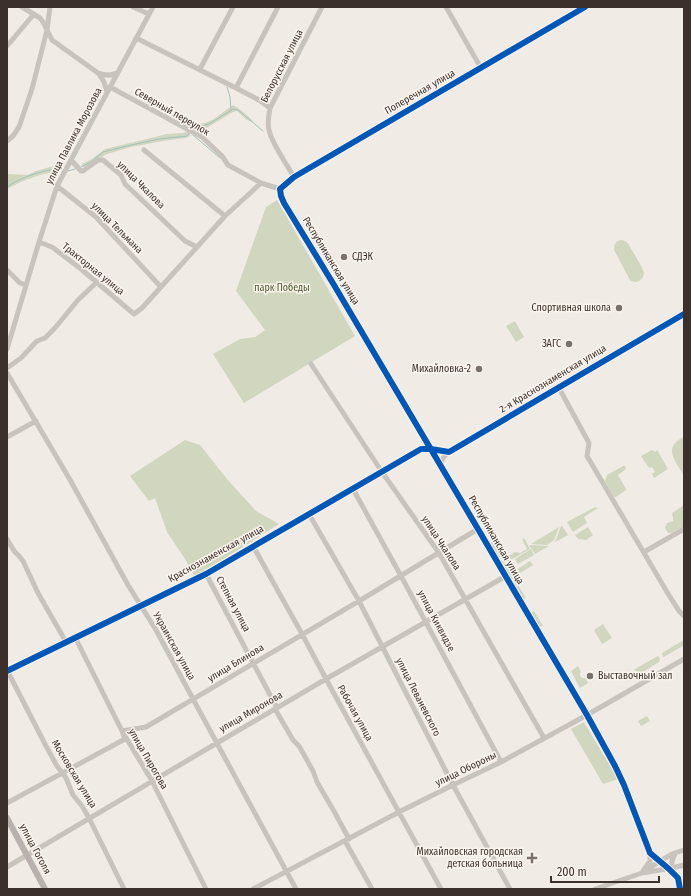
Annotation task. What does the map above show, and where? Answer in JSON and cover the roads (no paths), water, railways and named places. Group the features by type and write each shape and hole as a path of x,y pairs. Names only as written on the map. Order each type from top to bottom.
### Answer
{"main road":[{"name":"улица Гоголя","path":"7,818 45,889"}],"street":[{"path":"22,7 40,18 52,40 98,73 104,82 107,92"},
{"path":"7,141 13,136 18,127 32,89 47,30 50,7"},
{"path":"133,7 149,14"},
{"name":"улица Павлика Морозова","path":"7,349 38,242 60,178 153,7"},
{"path":"200,69 233,7"},
{"path":"236,88 278,7"},
{"name":"Белорусская улица","path":"294,177 270,135 268,126 270,108 322,7"},
{"path":"446,7 481,68"},
{"name":"Поперечная улица","path":"280,189 294,177 585,7"},
{"path":"7,46 34,14"},
{"path":"136,38 200,69 259,100 270,108"},
{"path":"98,73 107,75 117,73"},
{"name":"Северный переулок","path":"110,87 202,137 222,156 228,165 262,183 280,189"},
{"path":"144,150 225,216"},
{"name":"улица Чкалова","path":"71,160 81,171 98,160 102,160 121,175 125,184 185,241 197,247"},
{"path":"161,287 225,216 262,183"},
{"name":"улица Тельмана","path":"57,186 96,217 161,287"},
{"name":"Республиканская улица","path":"280,189 284,203 431,449 587,715 624,785 650,853 670,868 678,878"},
{"name":"Тракторная улица","path":"38,242 52,247 81,268 134,314 142,308 161,287"},
{"path":"7,270 20,283 26,285"},
{"path":"7,368 21,358 37,340 45,338 78,300 97,282"},
{"name":"2-я Краснознаменская улица","path":"449,452 684,314"},
{"name":"улица Чкалова","path":"311,364 382,472 439,553 544,738"},
{"name":"Украинская улица","path":"7,373 69,478 125,579 156,630 296,889"},
{"path":"559,388 589,442 587,456 667,592 684,616"},
{"path":"7,437 36,421"},
{"path":"424,438 421,449 449,452"},
{"name":"Краснознаменская улица","path":"7,670 206,574 421,449"},
{"path":"441,466 443,456 449,452"},
{"name":"улица Киквидзе","path":"353,489 501,762"},
{"name":"улица Леваневского","path":"309,514 359,601 453,785 510,889"},
{"name":"улица Блинова","path":"122,731 146,727 478,529"},
{"path":"644,552 684,530"},
{"path":"7,539 14,551 23,561 38,593 66,642"},
{"name":"Рабочая улица","path":"253,546 441,889"},
{"name":"Степная улица","path":"206,574 254,663 293,740 299,746 313,771 317,782 332,807 372,889"},
{"name":"улица Миронова","path":"7,867 217,742 506,576"},
{"name":"улица Пирогова","path":"75,637 122,731 152,781 206,889"},
{"name":"улица Обороны","path":"253,889 399,812 501,762 587,715 684,659"},
{"name":"Московская улица","path":"7,670 57,766 63,772 74,795 89,818 124,889"},
{"path":"7,803 125,739 122,731"},
{"path":"642,873 676,853 684,850"},
{"path":"642,873 650,860 650,853"},
{"path":"676,853 675,860 677,864 683,866"},
{"path":"670,868 671,860 676,853"},
{"path":"595,889 642,873 683,866"},
{"path":"680,889 678,872 683,866"}],"waterway":[{"path":"227,87 230,97 231,110"},
{"path":"192,129 209,124 233,109 238,110 263,131"},
{"path":"81,167 91,162 103,152 159,139 187,136 189,133"},
{"path":"193,135 220,158"},
{"path":"7,187 18,180 34,174 58,169 63,170"},
{"path":"68,171 75,169"}],"place":[{"name":"СДЭК","path":"344,257"},
{"name":"Спортивная школа","path":"619,308"},
{"name":"ЗАГС","path":"569,344"},
{"name":"Михайловка-2","path":"479,369"},
{"name":"Выставочный зал","path":"590,676"},
{"name":"Михайловская городская детская больница","path":"532,858"}],"park label":[{"name":"парк Победы","path":"282,288"}]}
